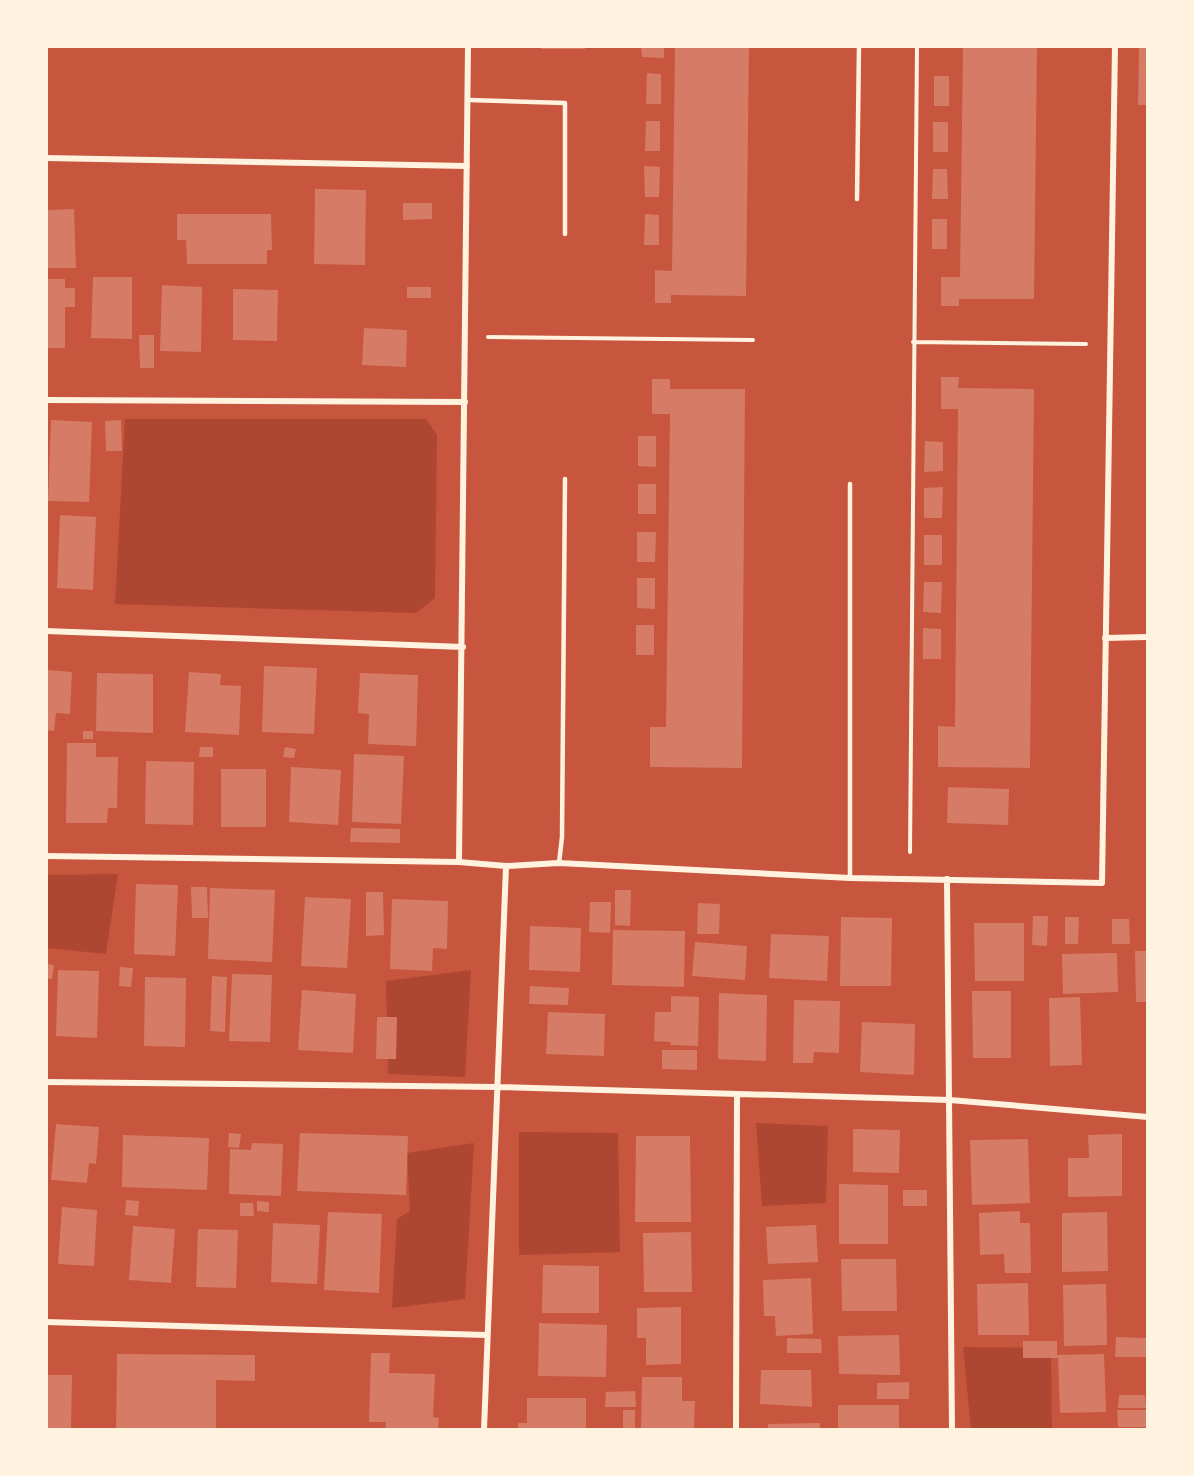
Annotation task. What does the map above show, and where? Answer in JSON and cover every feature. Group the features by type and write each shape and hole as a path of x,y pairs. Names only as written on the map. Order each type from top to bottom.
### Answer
{"street":[{"path":"459,862 468,46"},
{"path":"46,856 459,862 506,866 559,863 850,878 1102,883 1115,46"},
{"path":"46,158 467,166"},
{"path":"46,400 465,402"},
{"path":"46,631 463,646"},
{"path":"1105,638 1148,637"},
{"path":"484,1430 506,866"},
{"path":"947,879 952,1430"},
{"path":"46,1082 498,1087 737,1096 950,1100 1148,1117"},
{"path":"736,1430 737,1096"},
{"path":"46,1322 486,1335"}],"lane":[{"path":"857,199 859,46"},
{"path":"469,100 565,103 565,234"},
{"path":"559,863 562,837 565,479"},
{"path":"850,484 850,878"}],"path":[{"path":"910,852 916,46"},
{"path":"488,338 753,340"},
{"path":"913,342 1086,344"}],"shaded area":[{"path":"125,419 426,419 437,435 435,598 416,613 115,604"},
{"path":"118,874 106,954 47,948 47,875"},
{"path":"471,970 465,1077 388,1074 386,981"},
{"path":"756,1123 828,1126 826,1203 762,1206"},
{"path":"519,1132 618,1133 620,1252 519,1255"},
{"path":"474,1143 465,1299 392,1308 397,1219 410,1211 407,1153"},
{"path":"963,1347 1051,1348 1052,1429 971,1429"}],"building":[{"path":"541,46 585,46 585,49 541,49"},
{"path":"641,46 664,46 664,58 642,57"},
{"path":"675,46 749,46 746,296 671,295 671,303 655,303 655,270 672,271"},
{"path":"963,46 1037,46 1034,299 959,299 959,306 941,306 941,277 960,277"},
{"path":"1139,46 1148,46 1148,105 1138,105"},
{"path":"647,73 661,74 661,104 646,104"},
{"path":"934,76 949,76 949,106 934,106"},
{"path":"646,121 660,121 660,151 645,151"},
{"path":"933,122 948,122 948,152 933,152"},
{"path":"644,166 660,167 659,197 645,197"},
{"path":"933,169 947,169 948,199 932,199"},
{"path":"315,189 366,190 365,265 314,264"},
{"path":"403,203 432,203 432,219 403,220"},
{"path":"74,209 76,268 46,268 46,210"},
{"path":"177,214 271,214 272,250 267,250 267,264 187,264 186,240 177,240"},
{"path":"645,214 659,215 659,245 644,245"},
{"path":"932,219 947,219 947,249 932,249"},
{"path":"93,277 132,277 132,339 91,338"},
{"path":"46,279 65,279 65,288 75,288 75,307 65,307 65,348 46,348"},
{"path":"162,285 202,287 201,352 160,351"},
{"path":"407,287 431,287 431,298 407,298"},
{"path":"233,289 278,290 277,341 233,340"},
{"path":"364,328 407,330 406,367 362,365"},
{"path":"139,335 154,335 154,368 140,368"},
{"path":"941,377 959,377 958,388 1034,389 1030,768 938,767 938,726 955,727 958,409 941,409"},
{"path":"652,379 670,379 670,389 745,389 742,768 650,767 650,727 666,727 670,414 652,414"},
{"path":"51,420 92,422 89,502 48,501"},
{"path":"121,420 122,451 106,451 105,421"},
{"path":"638,436 656,436 656,467 638,466"},
{"path":"925,441 943,442 943,471 924,472"},
{"path":"638,484 656,484 656,514 638,514"},
{"path":"943,487 942,518 924,518 924,488"},
{"path":"60,515 96,517 93,590 57,588"},
{"path":"637,532 656,532 655,562 637,562"},
{"path":"924,535 942,535 942,565 924,565"},
{"path":"637,578 655,578 655,609 637,608"},
{"path":"924,582 942,582 941,613 923,612"},
{"path":"636,625 654,625 654,655 636,655"},
{"path":"923,628 941,629 941,659 923,659"},
{"path":"264,666 317,668 314,734 262,732"},
{"path":"46,670 72,672 70,714 56,713 54,731 46,730"},
{"path":"189,672 221,674 220,685 241,686 239,735 185,732"},
{"path":"97,673 153,674 153,733 96,731"},
{"path":"360,673 418,675 416,746 368,744 369,714 358,713"},
{"path":"83,731 93,731 93,739 83,739"},
{"path":"67,743 96,743 96,757 118,757 117,808 108,808 107,823 66,823"},
{"path":"200,747 213,747 213,757 199,757"},
{"path":"285,747 296,749 294,758 283,757"},
{"path":"354,754 404,756 401,824 352,822"},
{"path":"146,761 194,762 193,825 145,824"},
{"path":"291,767 341,770 338,825 289,822"},
{"path":"221,769 266,769 266,827 221,827"},
{"path":"948,787 1009,789 1008,825 947,823"},
{"path":"351,828 400,829 400,843 350,842"},
{"path":"136,884 178,885 175,956 134,954"},
{"path":"191,887 207,887 208,918 192,918"},
{"path":"210,888 275,890 272,962 208,959"},
{"path":"615,890 631,890 630,926 615,925"},
{"path":"366,892 383,892 384,935 366,936"},
{"path":"305,897 351,899 347,968 301,966"},
{"path":"392,899 448,901 447,949 433,948 432,971 390,969"},
{"path":"590,902 611,902 610,933 589,932"},
{"path":"698,903 720,904 719,934 697,934"},
{"path":"1033,916 1048,916 1047,946 1032,945"},
{"path":"841,917 892,918 891,986 840,986"},
{"path":"1065,917 1079,917 1078,944 1065,944"},
{"path":"1112,919 1129,919 1130,944 1112,944"},
{"path":"974,923 1024,923 1024,981 975,981"},
{"path":"530,926 581,928 580,972 529,970"},
{"path":"613,930 685,931 684,987 612,985"},
{"path":"771,934 829,936 827,981 769,978"},
{"path":"695,942 747,946 745,980 692,976"},
{"path":"1135,951 1148,951 1148,1002 1136,1002"},
{"path":"1117,953 1118,992 1063,994 1062,954"},
{"path":"46,964 54,965 52,979 46,978"},
{"path":"120,967 133,968 131,987 119,986"},
{"path":"58,970 99,971 97,1038 56,1036"},
{"path":"232,974 272,975 270,1042 229,1041"},
{"path":"212,976 227,977 225,1032 210,1031"},
{"path":"145,977 186,978 185,1047 144,1046"},
{"path":"530,986 569,988 568,1005 529,1004"},
{"path":"302,990 356,994 353,1053 298,1050"},
{"path":"972,991 1011,991 1011,1058 973,1058"},
{"path":"719,993 767,995 766,1061 718,1059"},
{"path":"671,996 699,997 698,1046 670,1045 671,1042 654,1041 655,1012 671,1012"},
{"path":"1080,997 1082,1065 1050,1066 1049,998"},
{"path":"794,1000 840,1001 839,1053 814,1052 813,1063 793,1063"},
{"path":"548,1012 605,1014 604,1056 546,1054"},
{"path":"377,1017 397,1017 396,1059 376,1059"},
{"path":"862,1022 915,1024 914,1075 860,1072"},
{"path":"662,1050 697,1050 697,1070 662,1069"},
{"path":"56,1124 99,1127 96,1164 89,1163 87,1183 51,1180"},
{"path":"853,1129 900,1130 899,1173 853,1172"},
{"path":"229,1133 241,1134 239,1148 228,1147"},
{"path":"300,1133 408,1136 406,1195 297,1191"},
{"path":"1122,1134 1122,1196 1068,1197 1068,1158 1089,1158 1088,1135"},
{"path":"123,1135 209,1138 207,1190 122,1187"},
{"path":"636,1136 690,1136 691,1222 635,1222"},
{"path":"1028,1139 1030,1203 972,1205 970,1140"},
{"path":"252,1143 283,1144 281,1196 229,1194 230,1149 251,1150"},
{"path":"839,1184 888,1185 888,1244 839,1244"},
{"path":"903,1190 927,1190 927,1206 903,1206"},
{"path":"126,1200 139,1201 138,1216 125,1215"},
{"path":"257,1201 269,1202 269,1212 257,1211"},
{"path":"240,1203 253,1203 254,1216 240,1216"},
{"path":"62,1207 97,1210 94,1266 58,1264"},
{"path":"1020,1211 1020,1223 1030,1223 1031,1273 1005,1273 1004,1254 980,1255 979,1213"},
{"path":"328,1212 382,1214 379,1293 324,1290"},
{"path":"1107,1212 1108,1271 1062,1272 1062,1213"},
{"path":"273,1223 320,1225 317,1284 271,1282"},
{"path":"816,1225 818,1262 768,1264 766,1227"},
{"path":"133,1226 175,1229 171,1283 129,1280"},
{"path":"198,1229 238,1230 236,1288 196,1287"},
{"path":"691,1232 692,1292 644,1292 643,1233"},
{"path":"841,1259 896,1259 897,1311 842,1311"},
{"path":"543,1265 599,1266 599,1313 542,1313"},
{"path":"811,1278 813,1334 776,1336 775,1316 764,1316 763,1280"},
{"path":"1028,1283 1029,1335 978,1335 977,1284"},
{"path":"1106,1284 1107,1345 1064,1346 1063,1285"},
{"path":"681,1307 681,1364 646,1365 646,1338 637,1338 637,1308"},
{"path":"539,1323 607,1325 606,1377 538,1376"},
{"path":"899,1335 900,1375 839,1374 838,1336"},
{"path":"1116,1337 1146,1338 1146,1357 1115,1357"},
{"path":"787,1338 821,1339 822,1353 787,1353"},
{"path":"1023,1341 1057,1341 1057,1355 1104,1354 1106,1412 1060,1413 1058,1358 1023,1358"},
{"path":"371,1353 390,1353 389,1373 435,1374 433,1417 439,1418 438,1430 385,1430 386,1422 369,1422"},
{"path":"117,1354 255,1355 255,1381 216,1380 216,1430 116,1430"},
{"path":"761,1370 811,1370 812,1407 760,1404"},
{"path":"46,1375 72,1375 71,1429 46,1429"},
{"path":"642,1377 682,1377 682,1401 695,1401 694,1430 641,1430"},
{"path":"909,1382 909,1399 877,1399 877,1383"},
{"path":"635,1391 636,1407 605,1407 606,1392"},
{"path":"1119,1395 1145,1395 1146,1408 1118,1408"},
{"path":"527,1398 586,1398 586,1430 518,1430 518,1423 527,1423"},
{"path":"838,1405 899,1405 899,1430 838,1430"},
{"path":"623,1410 635,1410 635,1430 623,1430"},
{"path":"1117,1410 1146,1410 1146,1427 1118,1427"},
{"path":"820,1423 820,1430 768,1430 768,1424"}]}
